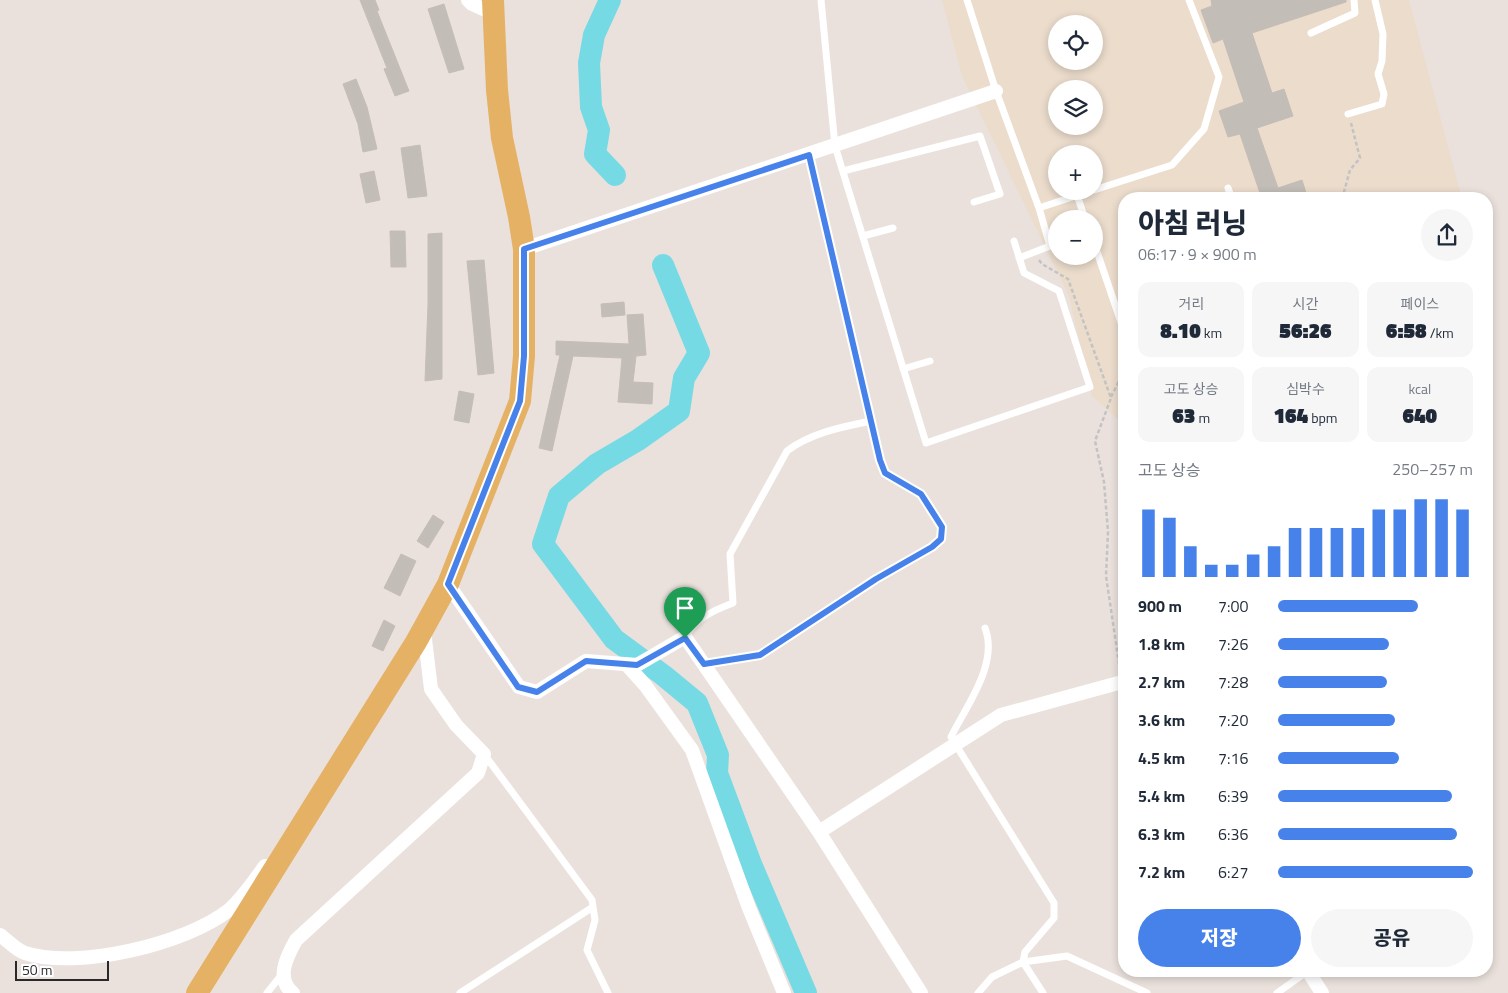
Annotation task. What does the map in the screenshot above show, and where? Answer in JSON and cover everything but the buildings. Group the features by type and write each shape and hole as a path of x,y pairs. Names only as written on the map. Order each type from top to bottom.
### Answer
{"main road":[{"path":"198,993 424,627 448,584 520,401 524,356 524,249 520,217 502,138 493,7"}],"street":[{"path":"468,0 472,4 493,7"},
{"path":"524,249 996,91"},
{"path":"448,584 518,687 537,692 586,661 631,665 685,638 819,832 921,993"},
{"path":"293,993 290,991 283,972 286,957 296,940 478,773 484,754 456,726 431,690 424,627"},
{"path":"631,665 692,750 781,992"},
{"path":"819,832 1001,715 1118,684"},
{"path":"0,935 23,952 57,958 134,951 191,933 228,910 244,894 312,806"},
{"path":"1312,977 1322,993"}],"lane":[{"path":"821,0 835,146 926,443 1090,387 1059,291 1024,273 1014,242"},
{"path":"967,0 996,91 1039,208 1050,246 1019,258"},
{"path":"1103,187 1172,164 1204,129 1219,77 1189,0"},
{"path":"1311,33 1355,13 1354,0"},
{"path":"1348,114 1382,104 1384,94 1378,74 1382,60 1383,34 1375,0"},
{"path":"843,171 980,136 1000,194 974,202"},
{"path":"704,664 760,655 876,579 932,547 941,539 942,527 921,494 885,473 871,421 809,155"},
{"path":"1228,188 1229,192"},
{"path":"1039,208 1062,200"},
{"path":"863,236 893,228"},
{"path":"1102,265 1118,313"},
{"path":"903,369 930,361"},
{"path":"685,638 693,625 710,611 733,603 730,554 787,451 799,442 843,427 871,421"},
{"path":"985,628 989,638 988,656 984,672 951,737 1054,903 1054,918 1024,952 1024,962 1043,993"},
{"path":"484,754 592,900 595,920 587,950 595,970 608,993"},
{"path":"460,993 593,907"},
{"path":"978,993 992,977 1024,962 1067,956 1146,993"},
{"path":"268,993 283,972"},
{"path":"1277,993 1300,977"}],"path":[{"path":"1344,192 1350,170 1360,158 1348,114"},
{"path":"1033,252 1042,264 1068,279 1111,398"},
{"path":"1118,383 1095,441 1104,482 1107,522 1106,576 1118,652"}],"shaded area":[{"path":"942,0 1409,0 1460,192 1118,192 1118,420 1092,396 1069,296 1054,265 1103,265 1103,210 1048,210 1048,253 962,76"}],"waterway":[{"path":"610,0 594,35 589,63 591,107 599,130 595,154 615,175"},
{"path":"663,265 699,353 684,378 679,411 638,440 597,464 559,496 543,544 614,639 697,703 718,755 717,773 751,864 806,993"}],"route":[{"path":"809,155 880,460 885,473 902,485 921,494 942,527 941,539 932,547 876,579 760,655 704,664 685,638 637,665 586,661 537,692 518,687 448,584 520,401 524,356 524,249 809,155"}]}
